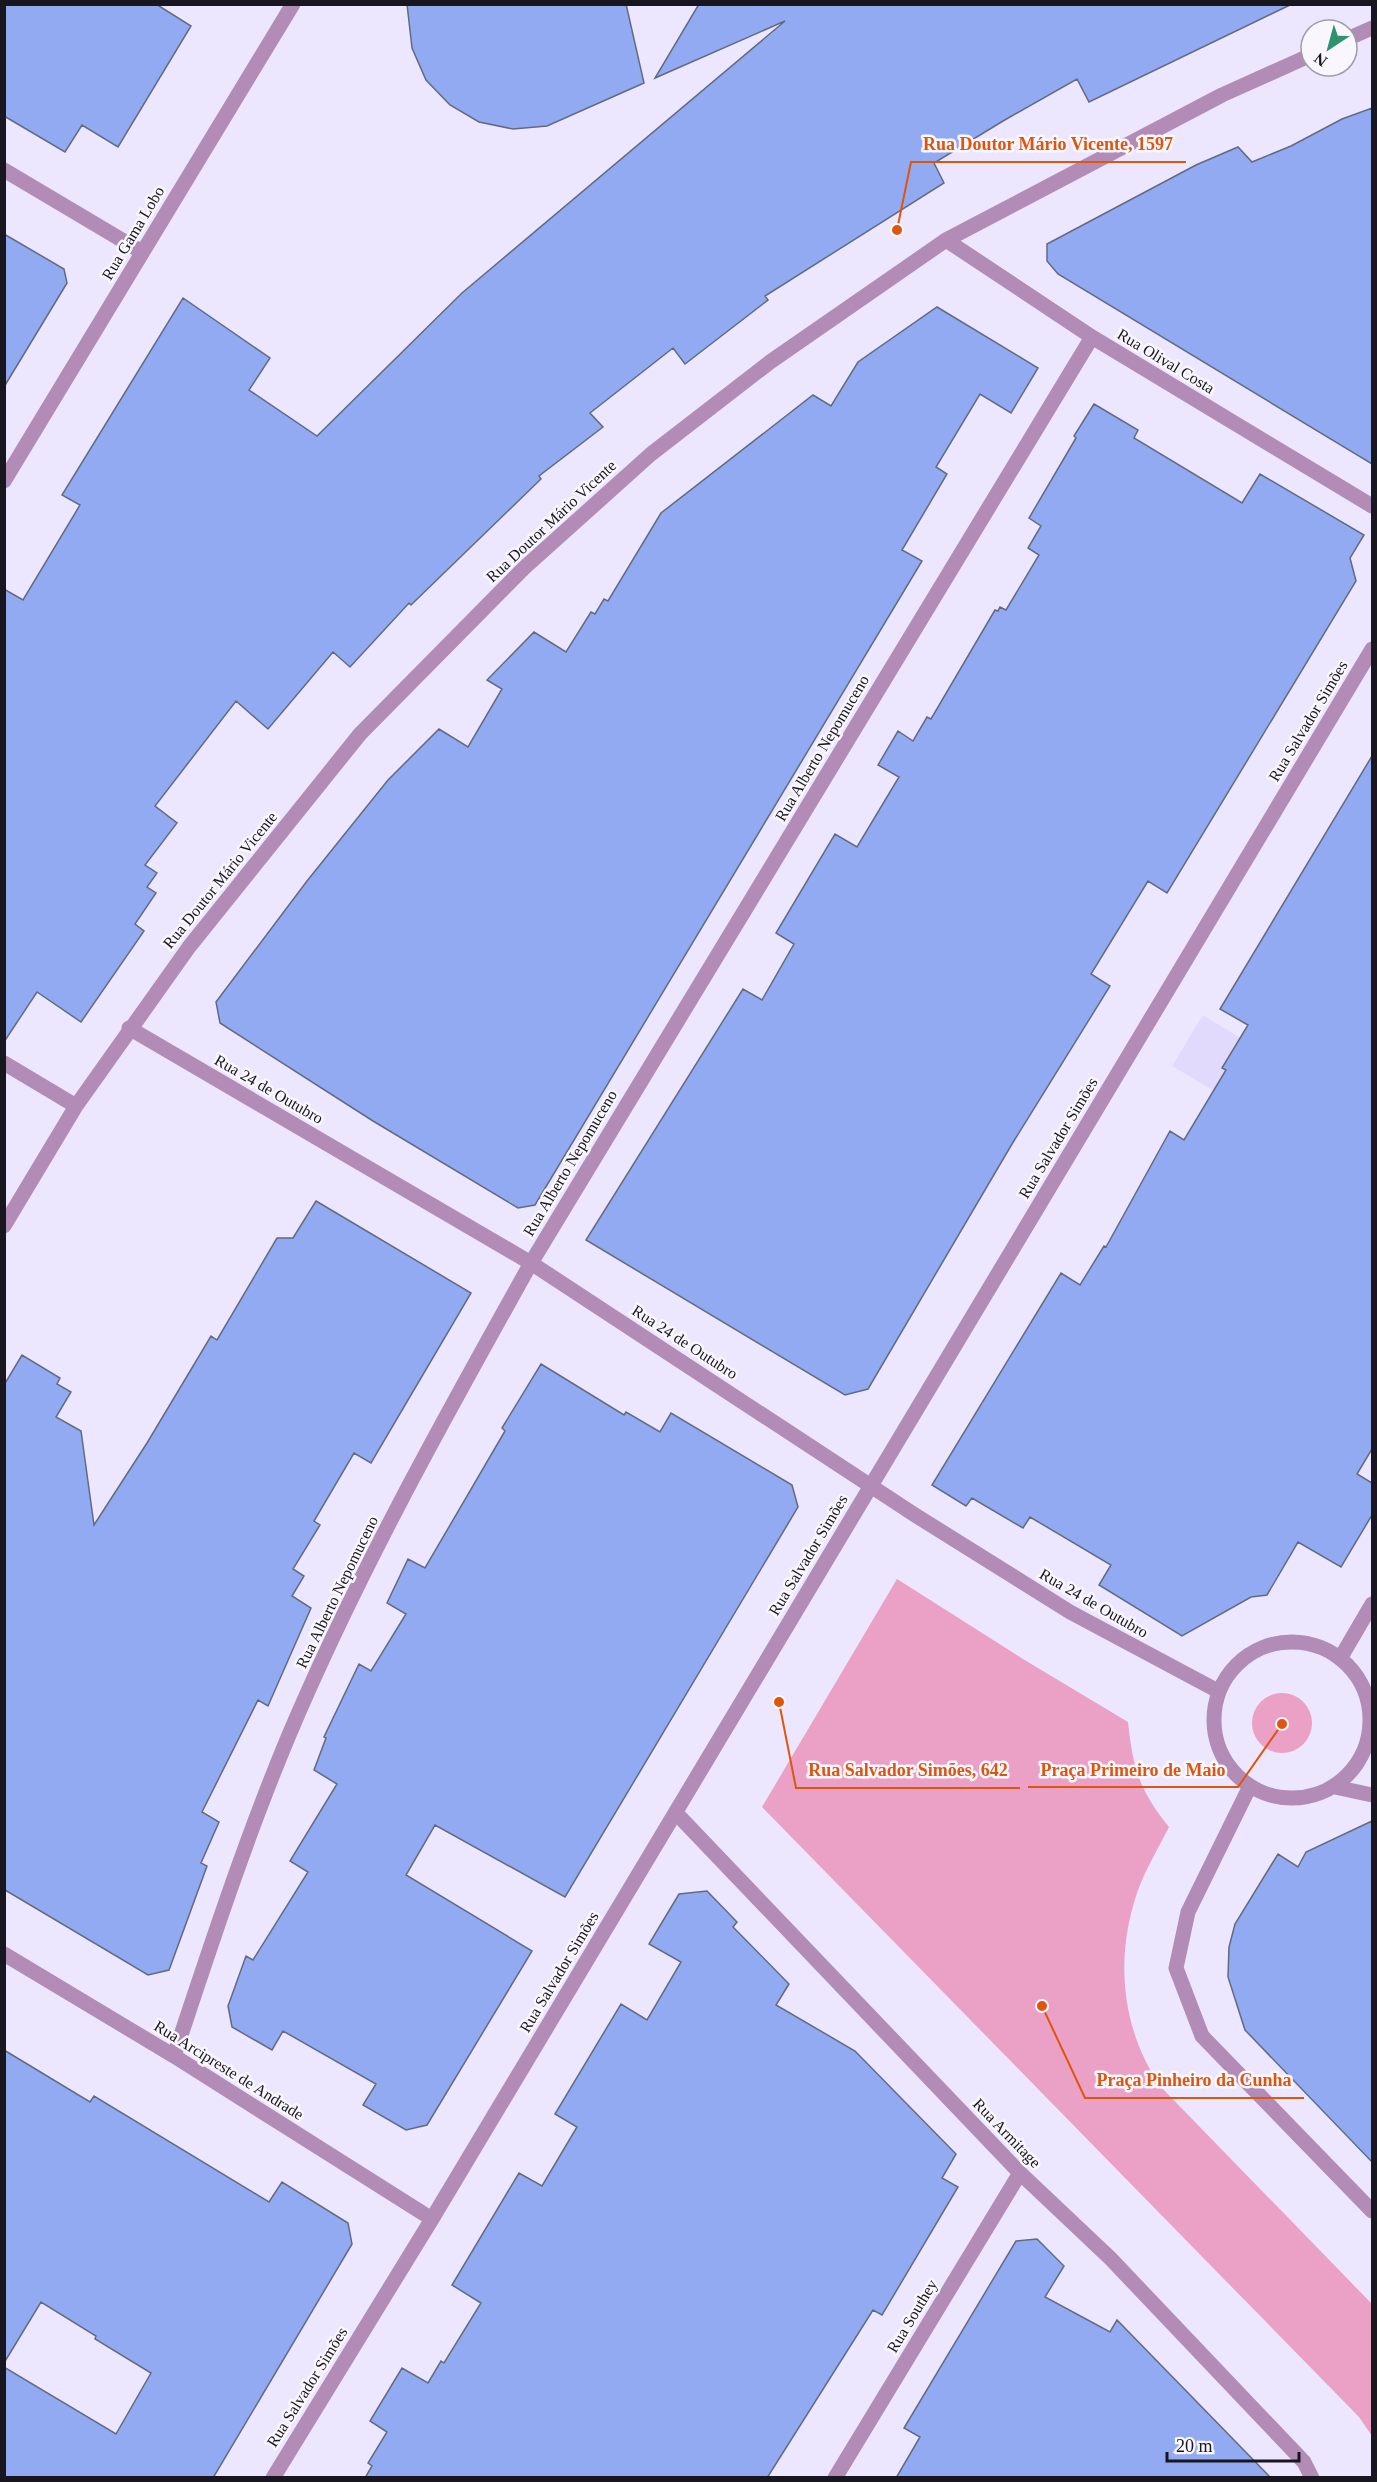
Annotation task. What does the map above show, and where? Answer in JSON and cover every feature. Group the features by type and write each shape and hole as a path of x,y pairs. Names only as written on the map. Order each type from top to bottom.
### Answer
{"street":[{"name":"Rua Gama Lobo","path":"4,481 293,4"},
{"name":"Rua Doutor Mário Vicente","path":"4,1226 76,1106 129,1028 189,947 360,734 524,568 651,454 770,362 946,240 1222,95 1299,60"},
{"path":"4,170 142,252"},
{"name":"Rua Olival Costa","path":"946,240 1092,337 1372,506"},
{"name":"Rua Alberto Nepomuceno","path":"174,2056 222,1914 289,1736 371,1559 459,1392 531,1263 1092,337"},
{"name":"Rua Salvador Simões","path":"273,2478 432,2219 1372,649"},
{"name":"Rua 24 de Outubro","path":"129,1028 531,1263 870,1485 1071,1612 1218,1691"},
{"path":"4,1063 76,1106"},
{"path":"1341,1657 1372,1604"},
{"path":"1308,1642 1341,1657 1360,1679 1371,1706 1371,1735 1358,1764 1335,1787 1307,1797 1278,1797 1250,1786 1230,1768 1217,1744 1213,1717 1218,1691 1239,1660 1271,1643 1308,1642"},
{"path":"1250,1786 1188,1912 1176,1968 1202,2036 1372,2211"},
{"path":"1335,1787 1372,1795"},
{"name":"Rua Armitage","path":"675,1813 1020,2173 1118,2266 1304,2462 1312,2478"},
{"name":"Rua Arcipreste de Andrade","path":"4,1954 174,2056 432,2219"},
{"name":"Rua Southey","path":"835,2478 1020,2173"}],"shaded area":[{"path":"1203,1015 1372,1120 1372,1146 1356,1175 1172,1066"},
{"path":"897,1579 1128,1722 1132,1753 1139,1778 1144,1790 1169,1827 1137,1893 1126,1942 1124,1967 1126,1992 1137,2041 1160,2086 1372,2304 1372,2436 1359,2417 762,1807"},
{"path":"1282,1693 1299,1698 1307,1706 1312,1723 1307,1740 1299,1748 1282,1753 1265,1748 1257,1740 1252,1723 1257,1706 1265,1698"}],"building":[{"path":"4,4 156,4 191,26 118,147 82,125 65,152 4,116"},
{"path":"407,4 626,4 644,83 547,126 513,129 479,122 450,105 426,80 412,48"},
{"path":"699,4 1292,4 1089,102 1077,79 1003,121 934,163 944,183 765,296 768,300 685,364 673,348 590,413 603,427 539,476 541,479 411,605 409,603 350,667 333,652 268,729 236,701 155,806 177,823 145,865 157,873 147,887 156,893 135,924 144,931 81,1022 37,992 4,1042 4,589 23,600 80,505 62,495 183,298 270,358 249,390 317,436 462,293 785,21 655,78"},
{"path":"1372,108 1372,464 1058,274 1047,261 1047,244 1196,165 1238,147 1252,162 1291,146 1342,119"},
{"path":"4,234 64,269 67,283 4,387"},
{"path":"937,307 1038,368 1011,413 980,394 936,467 947,474 902,550 922,561 535,1205 518,1208 373,1121 220,1023 216,1002 307,881 388,780 439,729 468,747 502,689 487,680 534,632 566,652 591,612 595,614 604,599 608,601 661,513 813,395 831,406 858,362"},
{"path":"1094,404 1138,430 1134,438 1242,503 1260,474 1364,535 1350,558 1356,581 1167,893 1148,881 1091,974 1110,986 1012,1144 868,1389 845,1395 586,1240 743,989 762,1000 794,944 776,933 835,834 857,847 899,777 878,765 898,731 913,741 927,717 931,719 995,610 998,611 1000,607 1006,610 1039,555 1028,548 1041,526 1029,518"},
{"path":"1372,756 1372,1449 1357,1474 1372,1483 1372,1515 1341,1567 1298,1542 1267,1595 1251,1597 1182,1636 1099,1585 1111,1565 1030,1517 1023,1528 972,1498 966,1506 932,1485 1061,1273 1080,1285 1104,1246 1106,1247 1170,1131 1184,1140 1226,1070 1222,1068 1248,1025 1220,1009"},
{"path":"316,1201 471,1293 371,1463 354,1453 314,1521 320,1525 293,1569 304,1576 292,1596 311,1608 268,1706 258,1700 202,1812 219,1822 201,1863 207,1866 169,1970 148,1975 5,1890 4,1385 22,1355 60,1378 57,1384 71,1392 56,1417 81,1431 94,1525 147,1443 211,1336 217,1340 277,1238 293,1238"},
{"path":"541,1364 624,1415 626,1412 660,1432 671,1413 792,1485 798,1507 565,1897 435,1825 406,1875 532,1951 427,2125 406,2130 363,2105 376,2084 283,2031 272,2050 232,2027 228,2006 246,1956 253,1960 308,1872 290,1861 337,1784 314,1770 326,1738 324,1737 359,1664 371,1671 406,1614 387,1603 408,1559 425,1568 505,1431 502,1428"},
{"path":"1372,1821 1372,2162 1245,2030 1228,1977 1229,1947 1235,1924 1278,1854 1298,1867 1306,1852"},
{"path":"707,1891 737,1922 733,1927 789,1984 776,2005 855,2051 956,2154 942,2178 958,2187 882,2315 873,2310 767,2478 365,2478 372,2466 368,2463 387,2432 370,2421 402,2368 428,2383 441,2361 444,2363 481,2303 452,2285 519,2173 542,2186 577,2127 555,2114 621,2004 647,2020 681,1962 649,1944 679,1894"},
{"path":"4,2050 90,2102 94,2096 269,2202 282,2182 348,2223 352,2244 213,2478 4,2478 4,2367 116,2434 151,2373 95,2339 96,2336 41,2302 4,2363"},
{"path":"1037,2239 1064,2266 1045,2297 1110,2332 1117,2320 1271,2478 896,2478 920,2437 904,2428 1016,2241"}],"place":[{"name":"Rua Doutor Mário Vicente, 1597","path":"897,230"},
{"name":"Rua Salvador Simões, 642","path":"779,1702"},
{"name":"Praça Primeiro de Maio","path":"1282,1724"},
{"name":"Praça Pinheiro da Cunha","path":"1042,2006"}]}
